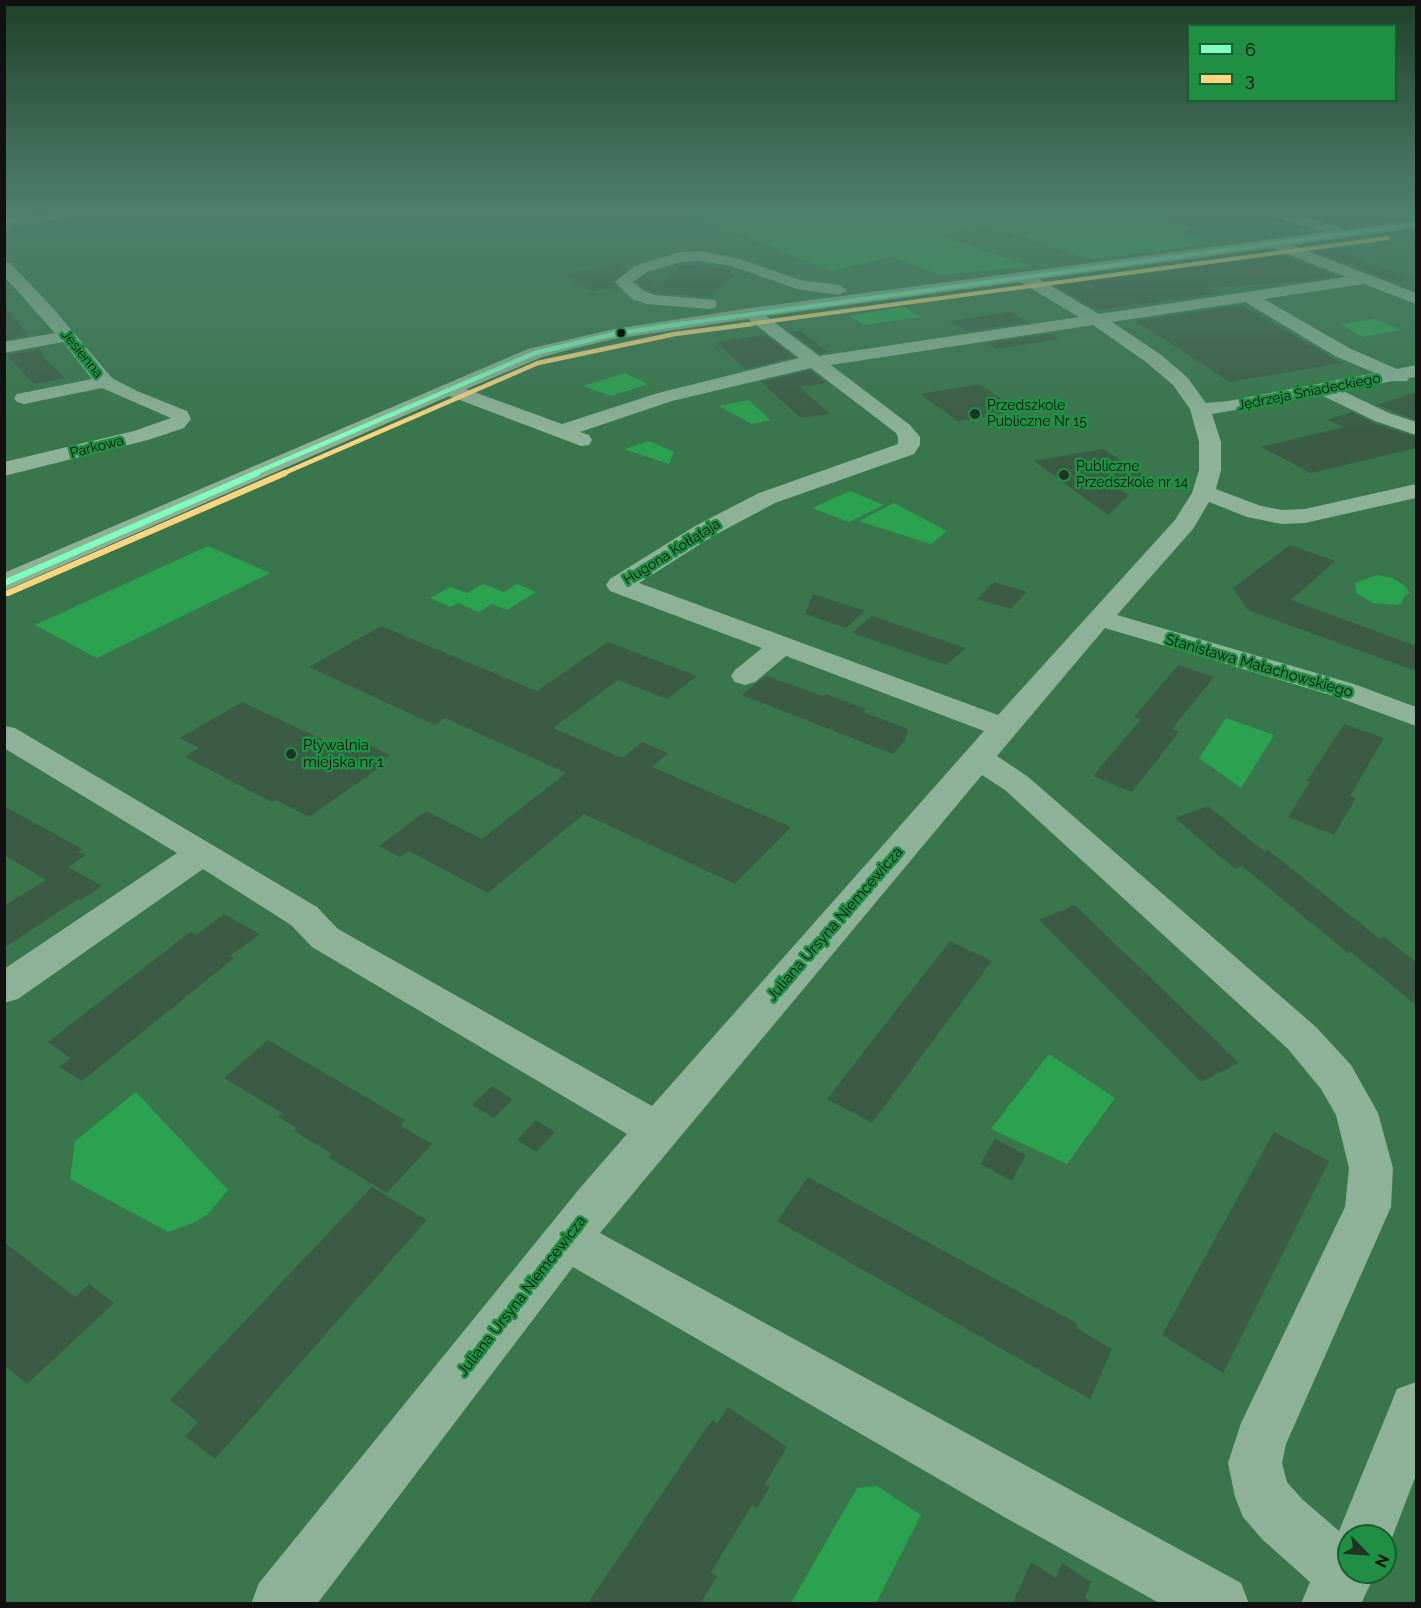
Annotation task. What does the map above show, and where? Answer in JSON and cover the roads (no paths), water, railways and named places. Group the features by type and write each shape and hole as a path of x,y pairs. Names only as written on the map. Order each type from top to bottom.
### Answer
{"street":[{"name":"Jesienna","path":"19,282 68,336 105,382 180,415"},
{"path":"623,282 638,296 666,303 711,304 908,282"},
{"path":"791,282 839,290"},
{"path":"939,282 948,287"},
{"path":"4,583 509,363 573,343 625,332 985,282"},
{"name":"Juliana Ursyna Niemcewicza","path":"279,1604 567,1239 657,1130 1099,618 1185,524 1203,493 1210,470 1210,442 1200,409 1180,381 1153,358 1095,319 1032,282"},
{"path":"560,432 703,386 812,362 1346,282"},
{"path":"1374,282 1416,299"},
{"path":"14,299 32,296"},
{"path":"1248,297 1335,348 1416,382"},
{"name":"Hugona Kołłątaja","path":"751,314 903,429 909,437 908,446 888,456 767,498 704,531 619,585 781,646 992,743 1016,783 1302,1038 1336,1077 1357,1113 1371,1168 1368,1207 1260,1442 1256,1463 1263,1497 1282,1519 1337,1562"},
{"path":"4,348 68,336"},
{"name":"Jędrzeja Śniadeckiego","path":"1200,409 1228,407 1416,371"},
{"path":"24,398 105,382"},
{"path":"448,389 588,443"},
{"path":"1324,389 1382,417 1416,429"},
{"name":"Parkowa","path":"4,469 160,431 177,424 181,419 180,415"},
{"path":"1203,493 1224,498 1255,512 1282,517 1305,516 1416,491"},
{"name":"Stanisława Małachowskiego","path":"1099,618 1344,690 1416,717"},
{"path":"745,676 781,646"},
{"path":"4,735 304,916 325,938 657,1130"},
{"path":"4,988 201,853"},
{"path":"567,1239 864,1404 1036,1504 1220,1604"},
{"path":"1366,1524 1416,1407"}],"place":[{"name":"Przedszkole Publiczne Nr 15","path":"975,414"},
{"name":"Publiczne Przedszkole nr 14","path":"1064,475"},
{"name":"Pływalnia miejska nr 1","path":"291,754"}]}
